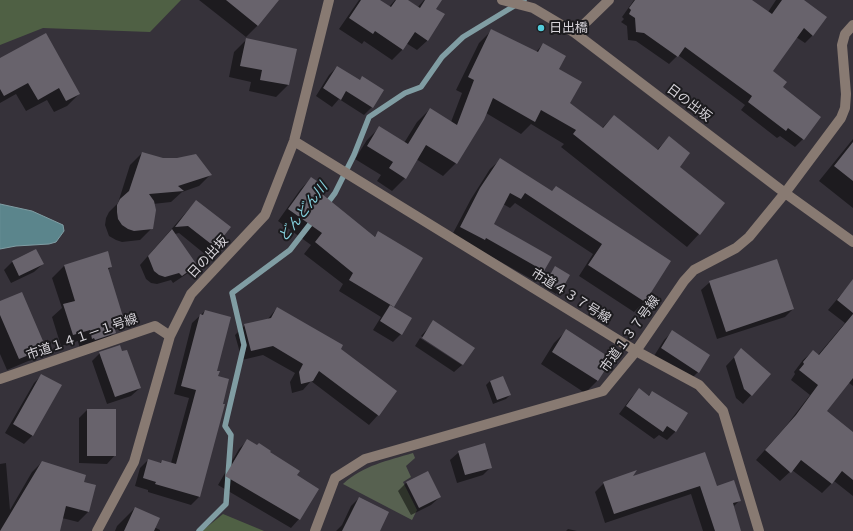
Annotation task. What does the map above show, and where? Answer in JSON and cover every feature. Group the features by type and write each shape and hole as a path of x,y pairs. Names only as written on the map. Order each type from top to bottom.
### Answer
{"street":[{"name":"日の出坂","path":"97,531 134,462 170,336 191,294 265,215 294,141 329,0"},
{"path":"576,33 609,0"},
{"name":"日の出坂","path":"505,1 533,8 576,33 785,193 853,242"},
{"name":"市道１３７号線","path":"315,531 335,478 365,459 603,391 636,351 684,281 694,270 736,248 749,237 785,193 841,118 846,94 842,45 845,34 853,26"},
{"name":"市道４３７号線","path":"294,141 636,351 699,385 723,411 759,531"},
{"name":"市道１４１－１号線","path":"0,379 155,326 170,336"}],"green space":[{"path":"0,0 181,0 150,32 43,28 0,45"},
{"path":"413,453 415,458 406,466 411,477 403,482 417,510 412,520 343,484 359,472 368,468 385,461"},
{"path":"223,514 264,531 202,531"}],"water":[{"path":"0,204 32,211 63,225 64,231 56,242 49,244 16,246 0,249"}],"building":[{"path":"226,0 279,0 258,26"},
{"path":"361,0 380,0 391,7 396,0 408,0 420,8 425,0 442,0 436,9 445,14 428,41 415,32 403,50 375,31 373,34 349,18"},
{"path":"635,0 752,0 772,14 782,0 804,0 827,17 813,36 804,28 773,71 787,82 783,87 821,117 804,140 788,128 786,131 748,102 752,96 685,47 678,57 644,33 636,32 635,18 629,14 631,10 629,8"},
{"path":"491,29 538,52 543,43 566,56 559,69 582,82 570,103 603,128 614,115 658,150 669,136 690,153 680,167 725,203 700,235 573,134 576,130 541,110 535,122 493,98 484,120 457,164 426,145 406,179 389,168 393,162 367,146 379,126 408,144 430,108 457,125 474,80 468,77"},
{"path":"46,33 80,94 66,101 59,88 38,100 28,83 4,96 0,89 0,58"},
{"path":"246,38 297,49 289,85 260,80 262,70 240,66"},
{"path":"337,66 360,80 362,76 384,90 373,108 346,91 341,100 323,88"},
{"path":"853,142 853,181 834,166"},
{"path":"142,152 163,158 177,158 196,154 212,175 178,186 184,191 149,194 154,201 156,210 153,229 134,231 122,225 118,219 117,205 120,199 129,191"},
{"path":"500,158 552,191 556,186 671,261 645,302 588,265 602,244 525,193 521,199 510,193 494,224 552,257 544,271 486,238 485,240 460,227 480,188"},
{"path":"311,177 327,188 322,194 375,237 378,231 423,258 394,307 349,280 353,273 315,242 322,233 288,209"},
{"path":"196,200 231,227 215,247 188,226 175,227"},
{"path":"172,229 197,265 182,276 179,273 165,277 154,271 148,256"},
{"path":"36,249 44,264 19,276 12,261"},
{"path":"108,251 112,267 108,268 124,320 113,323 116,333 95,340 94,338 92,339 90,330 73,335 63,304 75,301 64,265"},
{"path":"777,259 794,309 726,332 709,281"},
{"path":"555,266 570,275 561,291 546,282"},
{"path":"853,279 853,313 837,300"},
{"path":"22,292 46,348 19,359 0,315 0,301"},
{"path":"390,305 412,318 402,335 380,321"},
{"path":"277,307 343,345 341,349 397,391 379,416 319,371 313,381 301,384 299,372 303,364 273,346 251,351 244,324 271,318"},
{"path":"205,310 231,317 217,371 220,371 218,376 229,379 223,404 225,404 200,497 155,484 156,482 143,478 148,459 161,463 162,460 176,464 196,390 181,386 200,314 203,315"},
{"path":"853,314 853,378 827,411 853,432 853,480 842,471 832,484 801,460 791,473 765,450 796,415 818,385 799,370 804,364 803,362 813,350 819,355"},
{"path":"433,320 475,348 463,365 422,338"},
{"path":"566,329 612,359 598,381 552,352"},
{"path":"672,330 710,355 699,373 661,348"},
{"path":"120,345 122,351 127,350 141,388 115,397 99,352"},
{"path":"741,348 771,374 752,396 744,389 734,357"},
{"path":"41,374 62,385 33,436 13,424"},
{"path":"503,376 511,395 497,400 490,381"},
{"path":"639,388 649,396 652,391 688,413 676,432 667,426 663,432 626,406"},
{"path":"87,409 116,409 116,456 87,456"},
{"path":"247,439 257,445 259,443 271,451 270,452 300,471 297,475 319,489 300,520 225,476"},
{"path":"485,443 492,468 465,475 458,451"},
{"path":"705,452 717,486 734,480 741,501 733,503 741,531 715,531 700,486 614,514 603,482 637,470 633,476"},
{"path":"42,461 86,475 84,482 96,485 89,512 66,506 60,531 0,531"},
{"path":"428,471 441,497 419,508 406,482"},
{"path":"359,497 389,512 380,531 342,531"},
{"path":"135,507 160,518 154,531 124,531"}],"waterway":[{"name":"どんどん川","path":"326,205 335,193 354,155 369,117 405,93 421,87 442,57 463,37 524,0"},
{"name":"どんどん川","path":"199,531 226,504 231,435 225,426 244,345 232,293 290,250 314,219"}],"place":[{"name":"日出橋","path":"541,28"}]}
